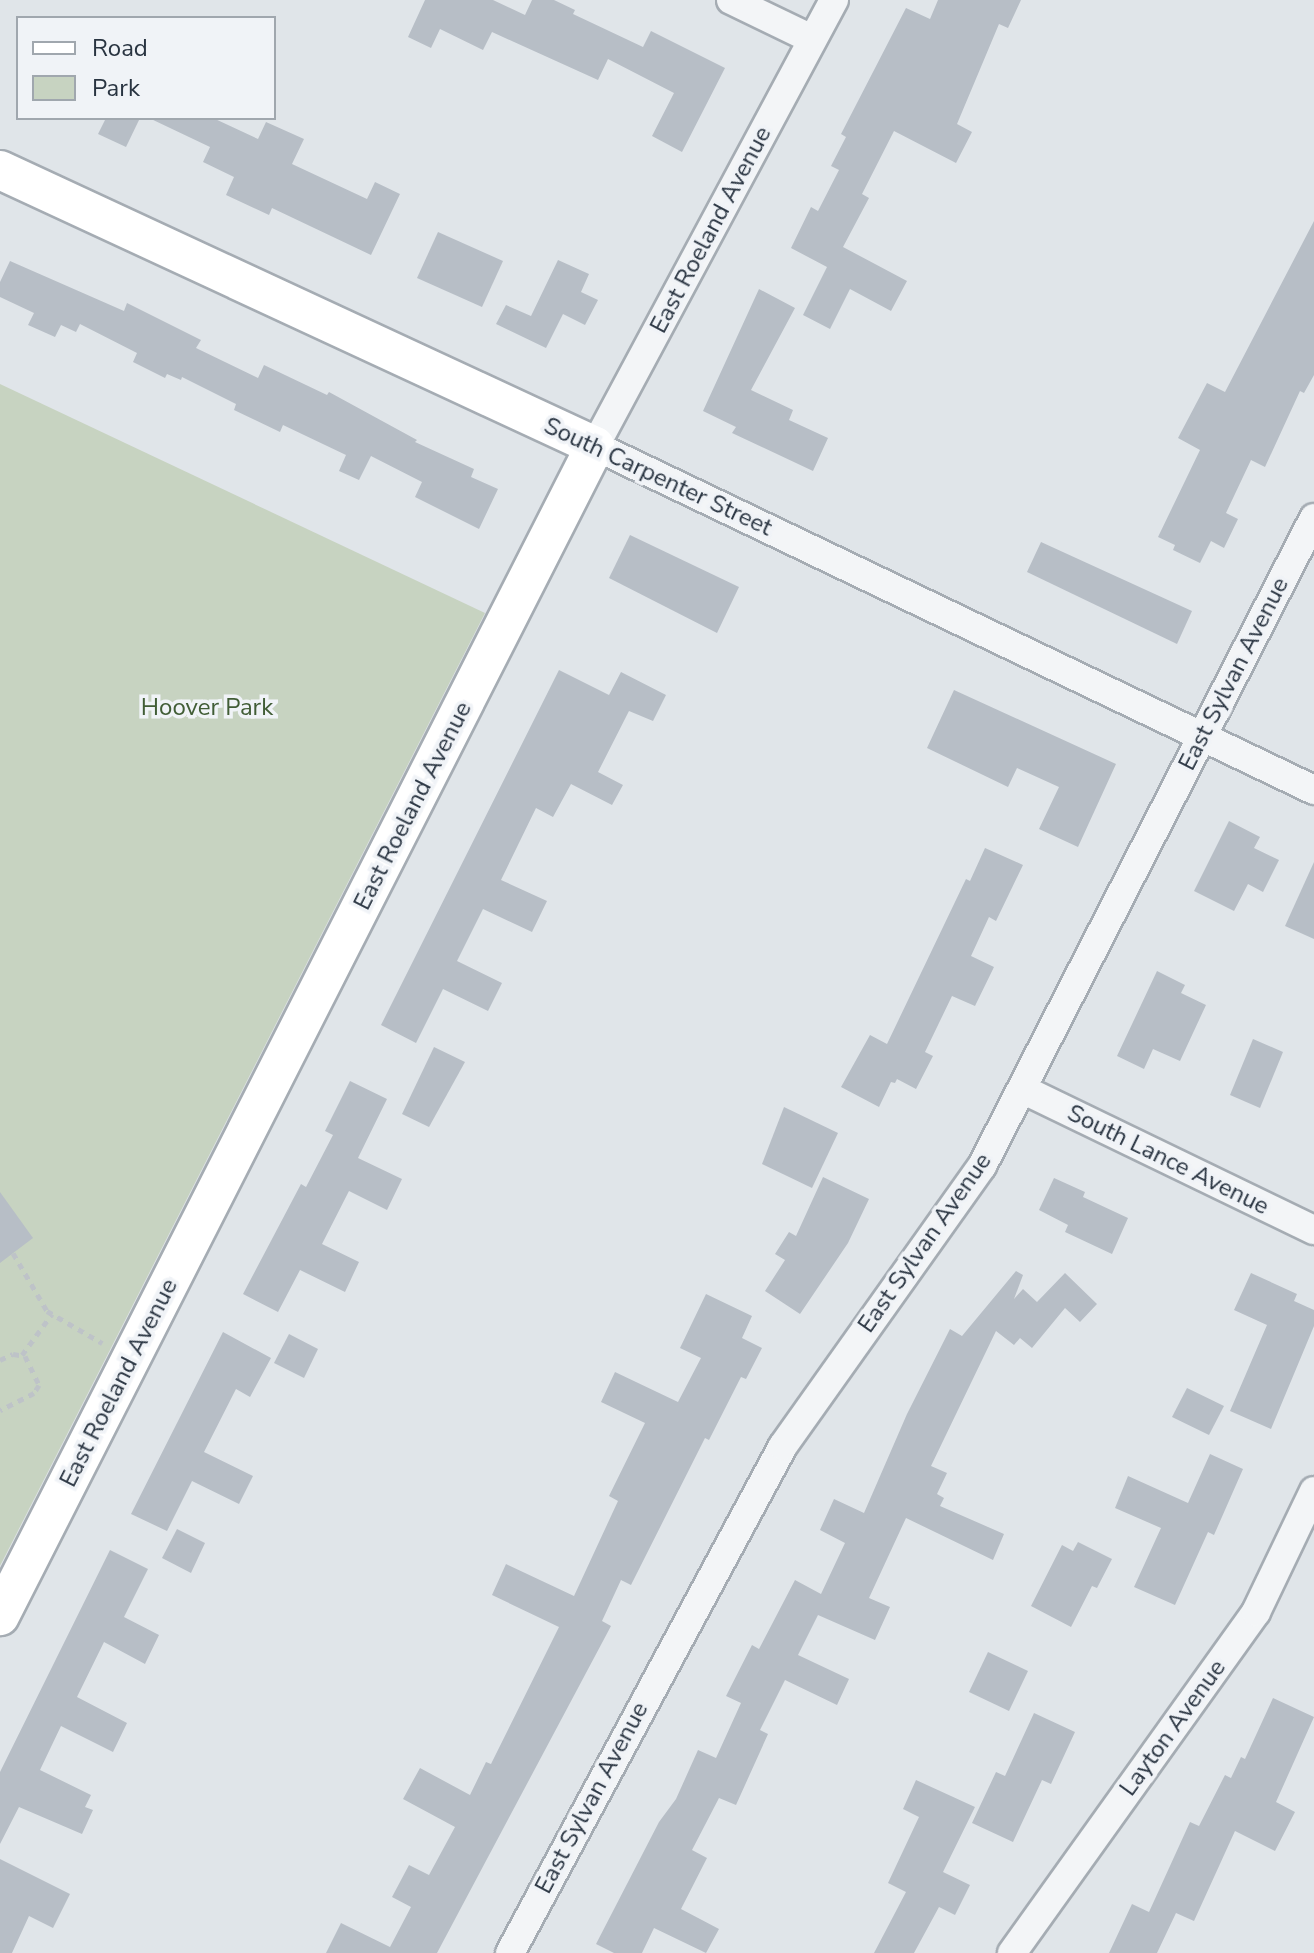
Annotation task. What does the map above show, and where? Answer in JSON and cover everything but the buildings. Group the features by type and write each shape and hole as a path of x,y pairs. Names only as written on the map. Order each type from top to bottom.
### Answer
{"street":[{"path":"731,0 812,39"},
{"name":"East Roeland Avenue","path":"0,1616 595,446 834,0"},
{"name":"South Carpenter Street","path":"0,170 595,446 1314,790"},
{"name":"East Sylvan Avenue","path":"510,1953 770,1466 965,1191 1022,1089 1314,518"},
{"name":"South Lance Avenue","path":"1022,1089 1314,1230"},
{"name":"Layton Avenue","path":"1012,1953 1256,1612 1314,1491"}],"path":[{"path":"13,1253 39,1300 52,1314 131,1360"},
{"path":"22,1355 52,1314"},
{"path":"0,1360 13,1354 22,1355 29,1360 39,1385 34,1393 0,1410"}],"green space":[{"name":"Hoover Park","path":"0,384 485,613 0,1566"}]}
